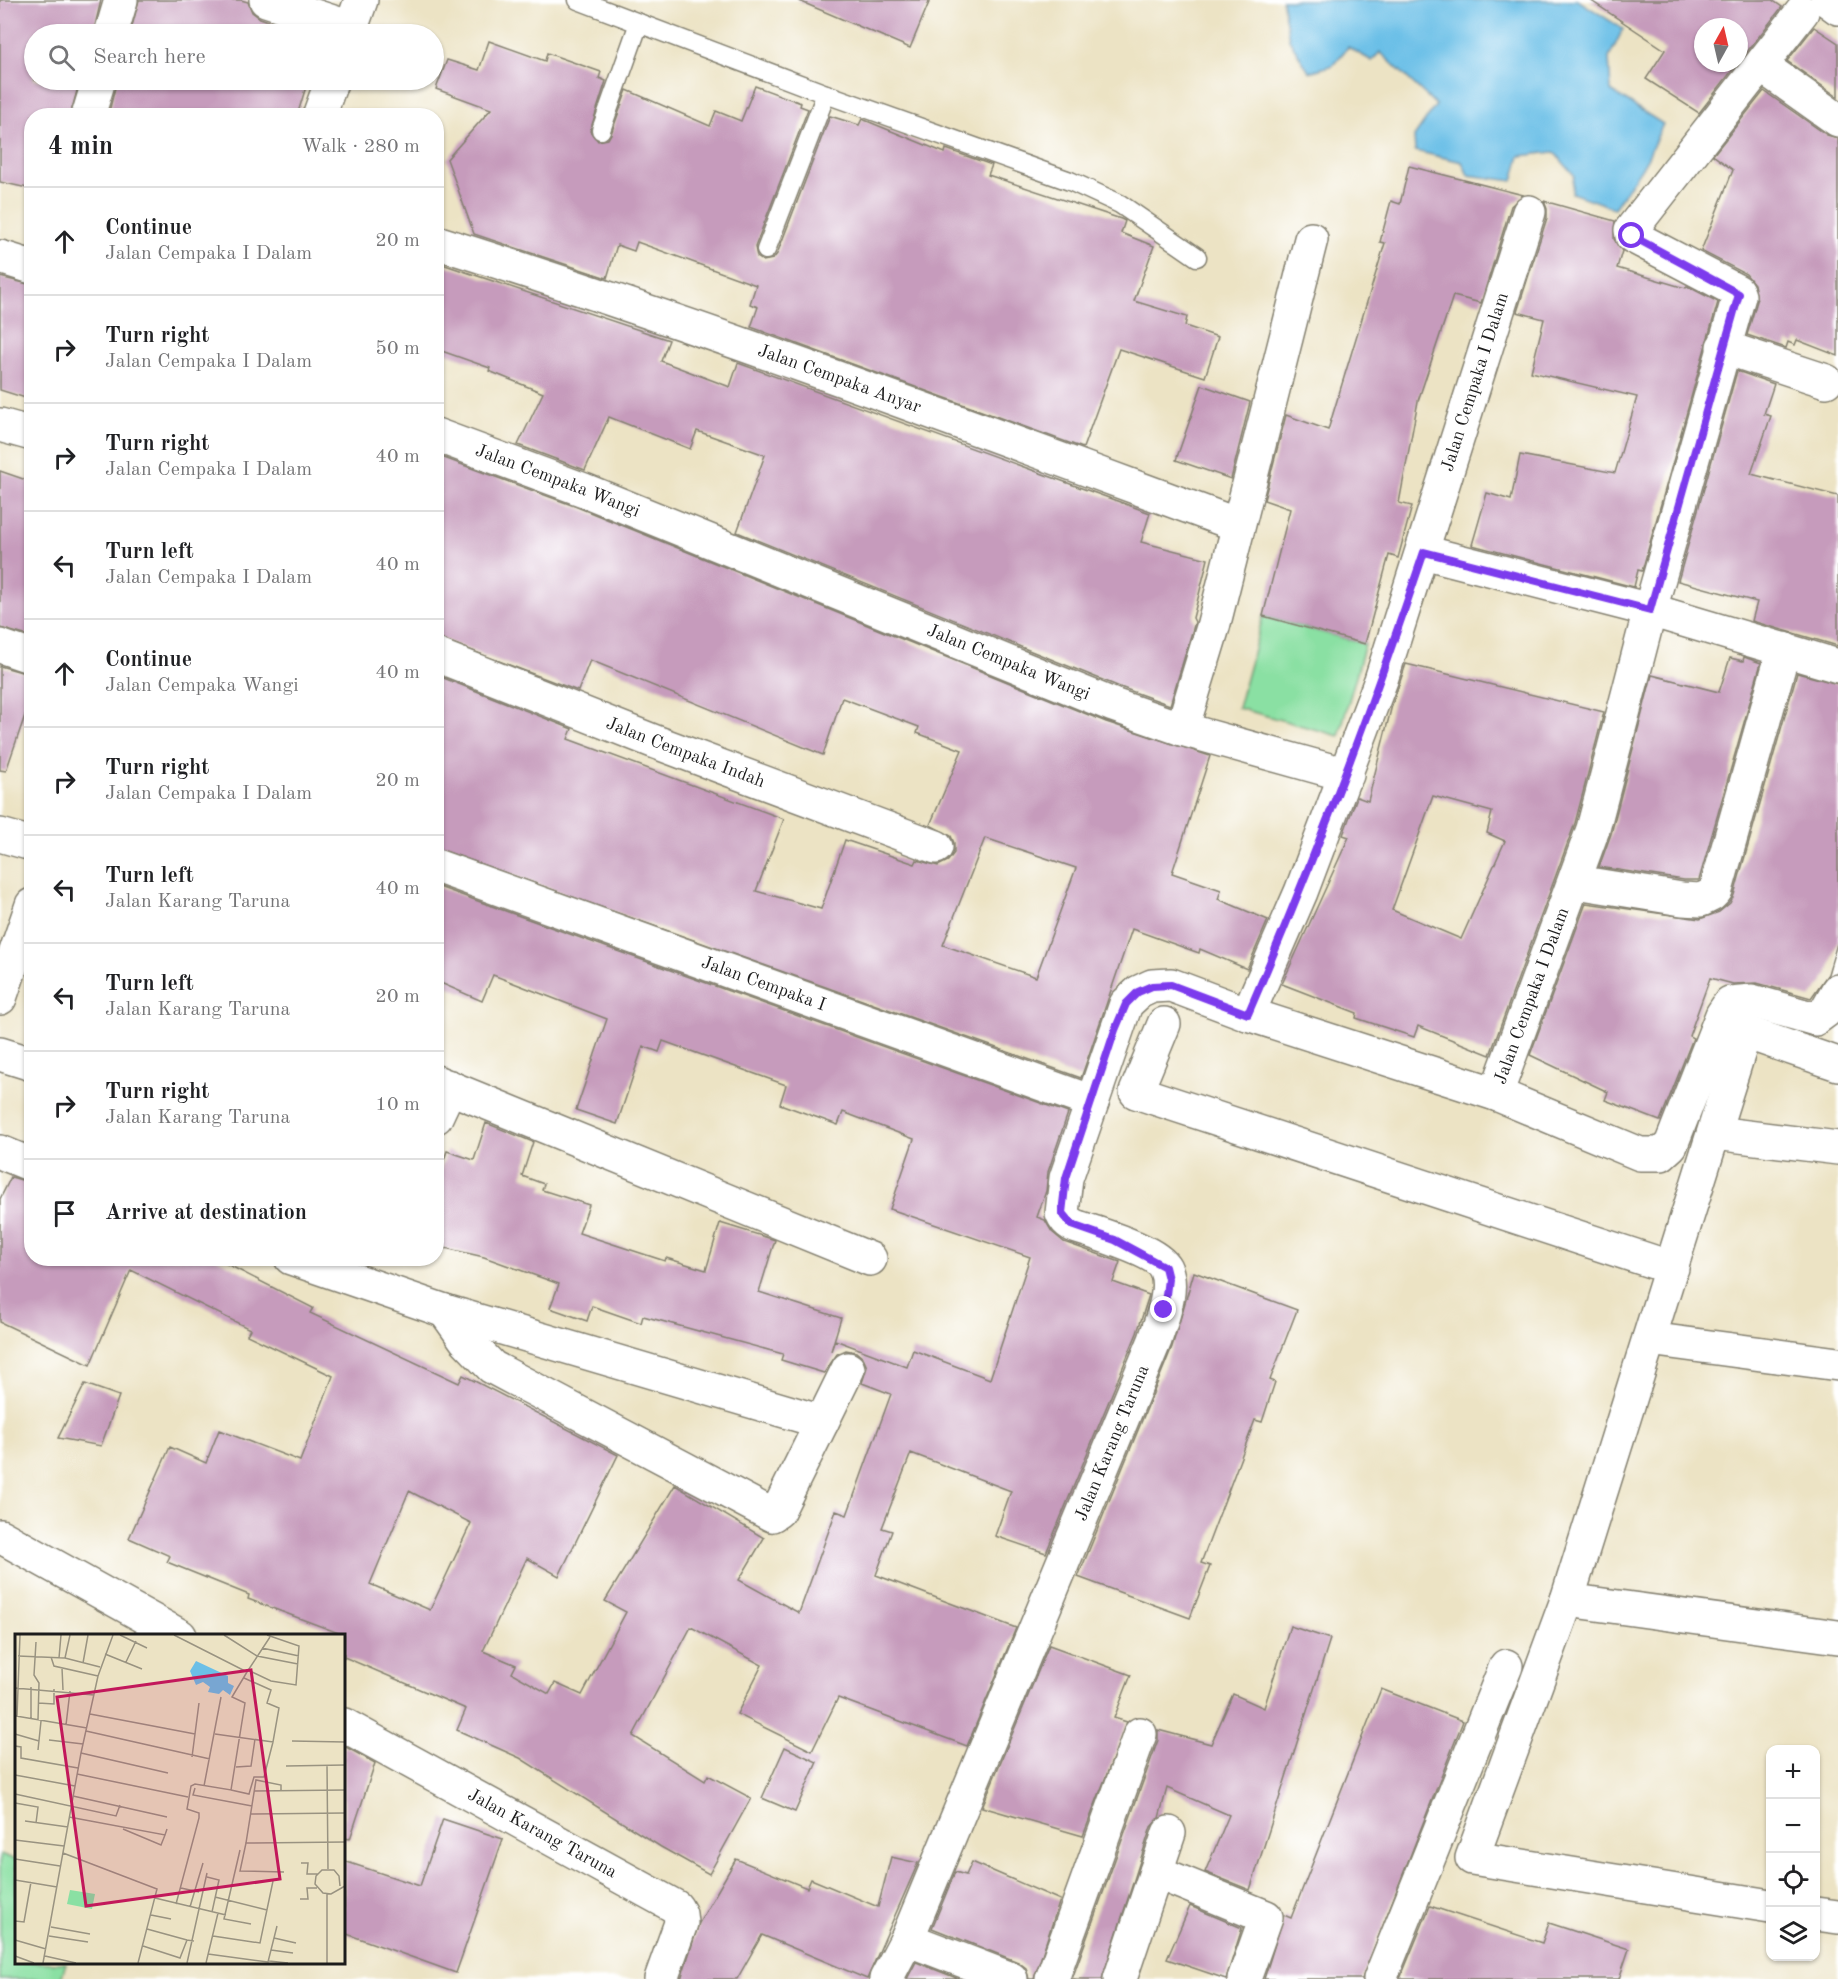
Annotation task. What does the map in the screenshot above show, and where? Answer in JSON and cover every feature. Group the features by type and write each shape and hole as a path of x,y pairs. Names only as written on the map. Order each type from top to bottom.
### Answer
{"street":[{"path":"114,24 121,0"},
{"path":"266,0 354,21"},
{"path":"1838,8 1807,3 1762,66 1838,120"},
{"name":"Jalan Cempaka I Dalam","path":"1178,987 1248,1014 1496,1095 1576,882 1593,829 1650,610 1739,292 1632,236 1632,228 1762,66"},
{"path":"90,108 96,90"},
{"path":"322,108 328,90"},
{"name":"Jalan Cempaka I Dalam","path":"1347,775 1424,552 1529,212"},
{"path":"1182,729 1213,627 1311,239"},
{"name":"Jalan Cempaka Anyar","path":"444,245 549,278 733,342 1238,525"},
{"path":"0,257 24,264"},
{"path":"1723,347 1826,381"},
{"path":"0,425 24,432"},
{"name":"Jalan Cempaka Wangi","path":"444,438 584,490 1113,705 1182,729 1347,775"},
{"path":"1424,552 1650,610 1838,666"},
{"path":"0,646 24,654"},
{"path":"1576,882 1682,899 1701,900 1712,896 1716,890 1784,649"},
{"name":"Jalan Cempaka Indah","path":"444,659 653,741 936,847"},
{"path":"1248,1014 1301,892 1347,775"},
{"path":"0,835 24,842"},
{"name":"Jalan Cempaka I","path":"444,869 1092,1102"},
{"path":"0,998 24,948"},
{"name":"Jalan Karang Taruna","path":"886,1979 907,1939 1155,1340 1164,1310 1168,1279 1165,1267 1115,1240 1072,1225 1062,1213 1066,1178 1126,1004 1138,992 1152,986 1178,987"},
{"path":"1496,1095 1640,1154 1660,1154 1671,1145 1722,1015 1730,1003 1752,1001 1815,1019 1826,1011 1838,990"},
{"path":"1164,1023 1136,1092 1672,1268"},
{"path":"1766,1905 1472,1858 1567,1600 1715,1134 1745,1032 1838,1065"},
{"path":"0,1054 24,1062"},
{"path":"444,1084 870,1259"},
{"path":"1715,1134 1838,1148"},
{"path":"0,1152 24,1162"},
{"path":"314,1266 445,1311 822,1422"},
{"path":"445,1311 465,1339 492,1367 772,1515 778,1511 848,1369"},
{"path":"1649,1339 1838,1364"},
{"path":"0,1536 178,1634"},
{"path":"1567,1600 1838,1637"},
{"path":"1380,1979 1506,1666"},
{"name":"Jalan Karang Taruna","path":"345,1726 676,1907 681,1923 661,1979"},
{"path":"1052,1979 1140,1734"},
{"path":"1120,1979 1169,1833"},
{"path":"1156,1872 1266,1917 1244,1979"},
{"path":"1820,1915 1838,1917"},
{"path":"907,1939 1011,1979"}],"lane":[{"path":"578,0 826,94 1070,181 1120,204 1197,256"},
{"path":"601,130 639,23"},
{"path":"766,250 826,94"}],"green space":[{"path":"1263,616 1365,644 1339,736 1238,708"},
{"path":"0,1854 15,1860 15,1964 66,1964 61,1979 0,1979"}],"water":[{"path":"1282,0 1578,0 1623,29 1609,58 1611,91 1663,124 1645,163 1614,208 1572,193 1574,175 1554,152 1520,156 1513,181 1468,175 1462,162 1415,151 1414,137 1436,105 1380,52 1372,61 1348,47 1333,65 1309,72 1289,39"}],"building":[{"path":"0,0 101,0 95,24 24,24 24,90 77,90 72,108 24,108 24,187 0,182"},
{"path":"139,0 241,0 248,2 252,12 260,18 277,24 133,24"},
{"path":"797,0 930,0 910,48"},
{"path":"1590,0 1772,0 1782,7 1748,50 1748,18 1694,18 1694,72 1731,72 1699,113 1646,79 1665,50"},
{"path":"1814,27 1838,43 1838,97 1787,61"},
{"path":"489,41 545,61 547,53 601,72 599,78 606,81 590,131 598,141 608,139 611,134 627,90 710,126 716,111 741,121 755,86 801,103 800,106 808,109 755,247 757,257 763,261 773,259 777,254 830,116 859,125 862,119 945,153 946,149 992,165 988,175 1121,219 1125,221 1121,233 1154,246 1134,301 1187,317 1185,326 1218,337 1205,377 1119,349 1083,448 751,327 758,307 750,304 756,285 637,242 634,251 617,245 607,278 474,234 447,159 491,109 439,90 444,90 444,68 447,60 479,70"},
{"path":"114,90 305,90 299,108 110,108"},
{"path":"1764,91 1827,135 1838,138 1838,356 1797,340 1795,345 1788,342 1786,348 1747,335 1757,301 1754,284 1746,274 1701,251 1733,170 1713,155"},
{"path":"1409,166 1523,195 1511,206 1481,303 1453,296 1418,401 1399,503 1412,506 1398,558 1389,555 1365,644 1263,616 1290,509 1264,500 1286,415 1328,430 1385,243 1380,242 1391,201 1400,204"},
{"path":"1544,201 1615,221 1614,239 1622,251 1617,268 1678,286 1686,288 1687,286 1718,302 1642,571 1638,570 1634,587 1472,545 1487,493 1511,500 1520,455 1615,473 1637,397 1531,372 1544,319 1517,312 1547,218"},
{"path":"444,265 669,340 661,361 730,387 738,363 1150,513 1141,542 1208,559 1193,618 1195,622 1170,705 1120,687 737,532 765,455 697,431 690,449 609,417 585,470 518,445 543,393 489,371 490,368 444,352"},
{"path":"0,277 24,283 24,398 0,390"},
{"path":"1737,371 1774,384 1764,414 1771,416 1751,474 1838,496 1838,646 1752,621 1757,602 1678,581"},
{"path":"1202,385 1250,402 1231,479 1176,460"},
{"path":"444,458 577,507 1106,722 1210,756 1172,873 1221,890 1218,899 1268,920 1247,969 1200,949 1199,953 1132,929 1081,1078 444,851 444,678 572,729 568,739 784,819 756,891 821,909 845,840 915,864 917,860 938,866 948,861 954,853 951,836 930,825 962,750 917,733 919,727 842,698 823,755 590,660 578,691 444,640","holes":["985,838 1076,868 1036,977 943,945"]},
{"path":"0,471 24,479 24,635 0,628"},
{"path":"1744,657 1761,663 1699,880 1684,880 1599,867 1611,834 1652,675 1719,692 1730,658 1743,661"},
{"path":"1406,664 1604,712 1575,823 1490,1055 1418,1026 1414,1037 1356,1018 1357,1013 1282,984 1349,837 1343,835 1357,797 1368,801 1392,705","holes":["1433,796 1492,812 1487,833 1505,841 1461,939 1392,910"]},
{"path":"0,666 24,673 24,718 6,771 0,770"},
{"path":"1797,673 1838,684 1838,940 1828,974 1811,998 1757,983 1733,984 1710,978 1689,1036 1693,1038 1660,1121 1605,1100 1608,1092 1530,1055 1586,903 1700,919 1719,912 1730,903"},
{"path":"444,889 1068,1113 1048,1172 1046,1191 1037,1217 1045,1220 1052,1232 1064,1242 1120,1262 1113,1282 1149,1295 1137,1333 1046,1553 995,1536 1011,1491 911,1453 882,1528 892,1531 876,1575 1016,1628 967,1746 838,1698 812,1751 737,1714 762,1665 691,1627 633,1736 705,1781 708,1775 751,1798 709,1874 661,1847 520,1758 457,1730 466,1709 345,1657 345,1634 248,1599 249,1595 167,1562 170,1556 129,1538 170,1447 206,1463 219,1430 300,1461 333,1376 247,1335 250,1329 131,1270 90,1365 0,1322 0,1199 11,1177 24,1181 24,1266 231,1266 313,1308 310,1313 459,1383 463,1375 618,1455 559,1576 527,1558 483,1651 516,1665 512,1673 549,1694 555,1683 582,1695 626,1612 605,1601 675,1485 764,1538 739,1580 799,1613 836,1511 847,1515 891,1394 862,1383 867,1367 863,1358 856,1352 846,1350 837,1354 824,1373 781,1360 783,1354 643,1316 641,1323 592,1306 587,1321 550,1308 559,1284 484,1257 444,1248 444,1160 447,1151 474,1160 486,1123 533,1142 522,1176 544,1184 542,1190 589,1205 579,1233 665,1261 666,1258 706,1270 720,1223 775,1240 759,1292 841,1318 831,1351 835,1340 907,1367 913,1350 990,1379 1030,1257 890,1209 914,1139 843,1112 838,1125 780,1104 786,1085 663,1041 659,1052 643,1046 617,1124 576,1110 607,1019 493,975 482,1001 444,984","holes":["409,1491 471,1523 430,1610 370,1584"]},
{"path":"1194,1272 1297,1310 1270,1380 1275,1382 1262,1422 1255,1420 1201,1563 1210,1566 1190,1618 1078,1577 1172,1347"},
{"path":"85,1384 119,1396 101,1446 58,1438"},
{"path":"1290,1626 1330,1639 1250,1890 1205,1872 1229,1815 1167,1788 1159,1818 1151,1827 1102,1979 1072,1979 1158,1740 1158,1730 1211,1744 1233,1694 1264,1708"},
{"path":"1049,1645 1131,1675 1114,1718 1127,1722 1083,1836 982,1807"},
{"path":"1381,1689 1463,1721 1362,1979 1264,1979 1284,1915 1291,1918"},
{"path":"345,1747 375,1763 350,1839 345,1838"},
{"path":"785,1747 817,1762 795,1812 762,1798"},
{"path":"443,1819 503,1839 456,1973 345,1933 345,1861 420,1886"},
{"path":"891,1857 918,1863 867,1979 762,1935 737,1979 681,1979 699,1923 736,1859 807,1888 811,1879 878,1907"},
{"path":"972,1862 1060,1900 1034,1979 1029,1979 1026,1968 1018,1962 932,1928 955,1872 966,1875"},
{"path":"1190,1906 1242,1928 1226,1979 1167,1959"},
{"path":"1430,1906 1542,1943 1549,1923 1629,1949 1619,1979 1400,1979"},
{"path":"916,1962 959,1979 907,1979"}],"route":[{"path":"1164,1310 1168,1279 1165,1267 1156,1259 1115,1240 1072,1225 1065,1220 1062,1213 1066,1178 1115,1030 1126,1004 1138,992 1152,986 1171,985 1248,1014 1301,892 1347,775 1424,552 1650,610 1739,294 1632,236"}]}
